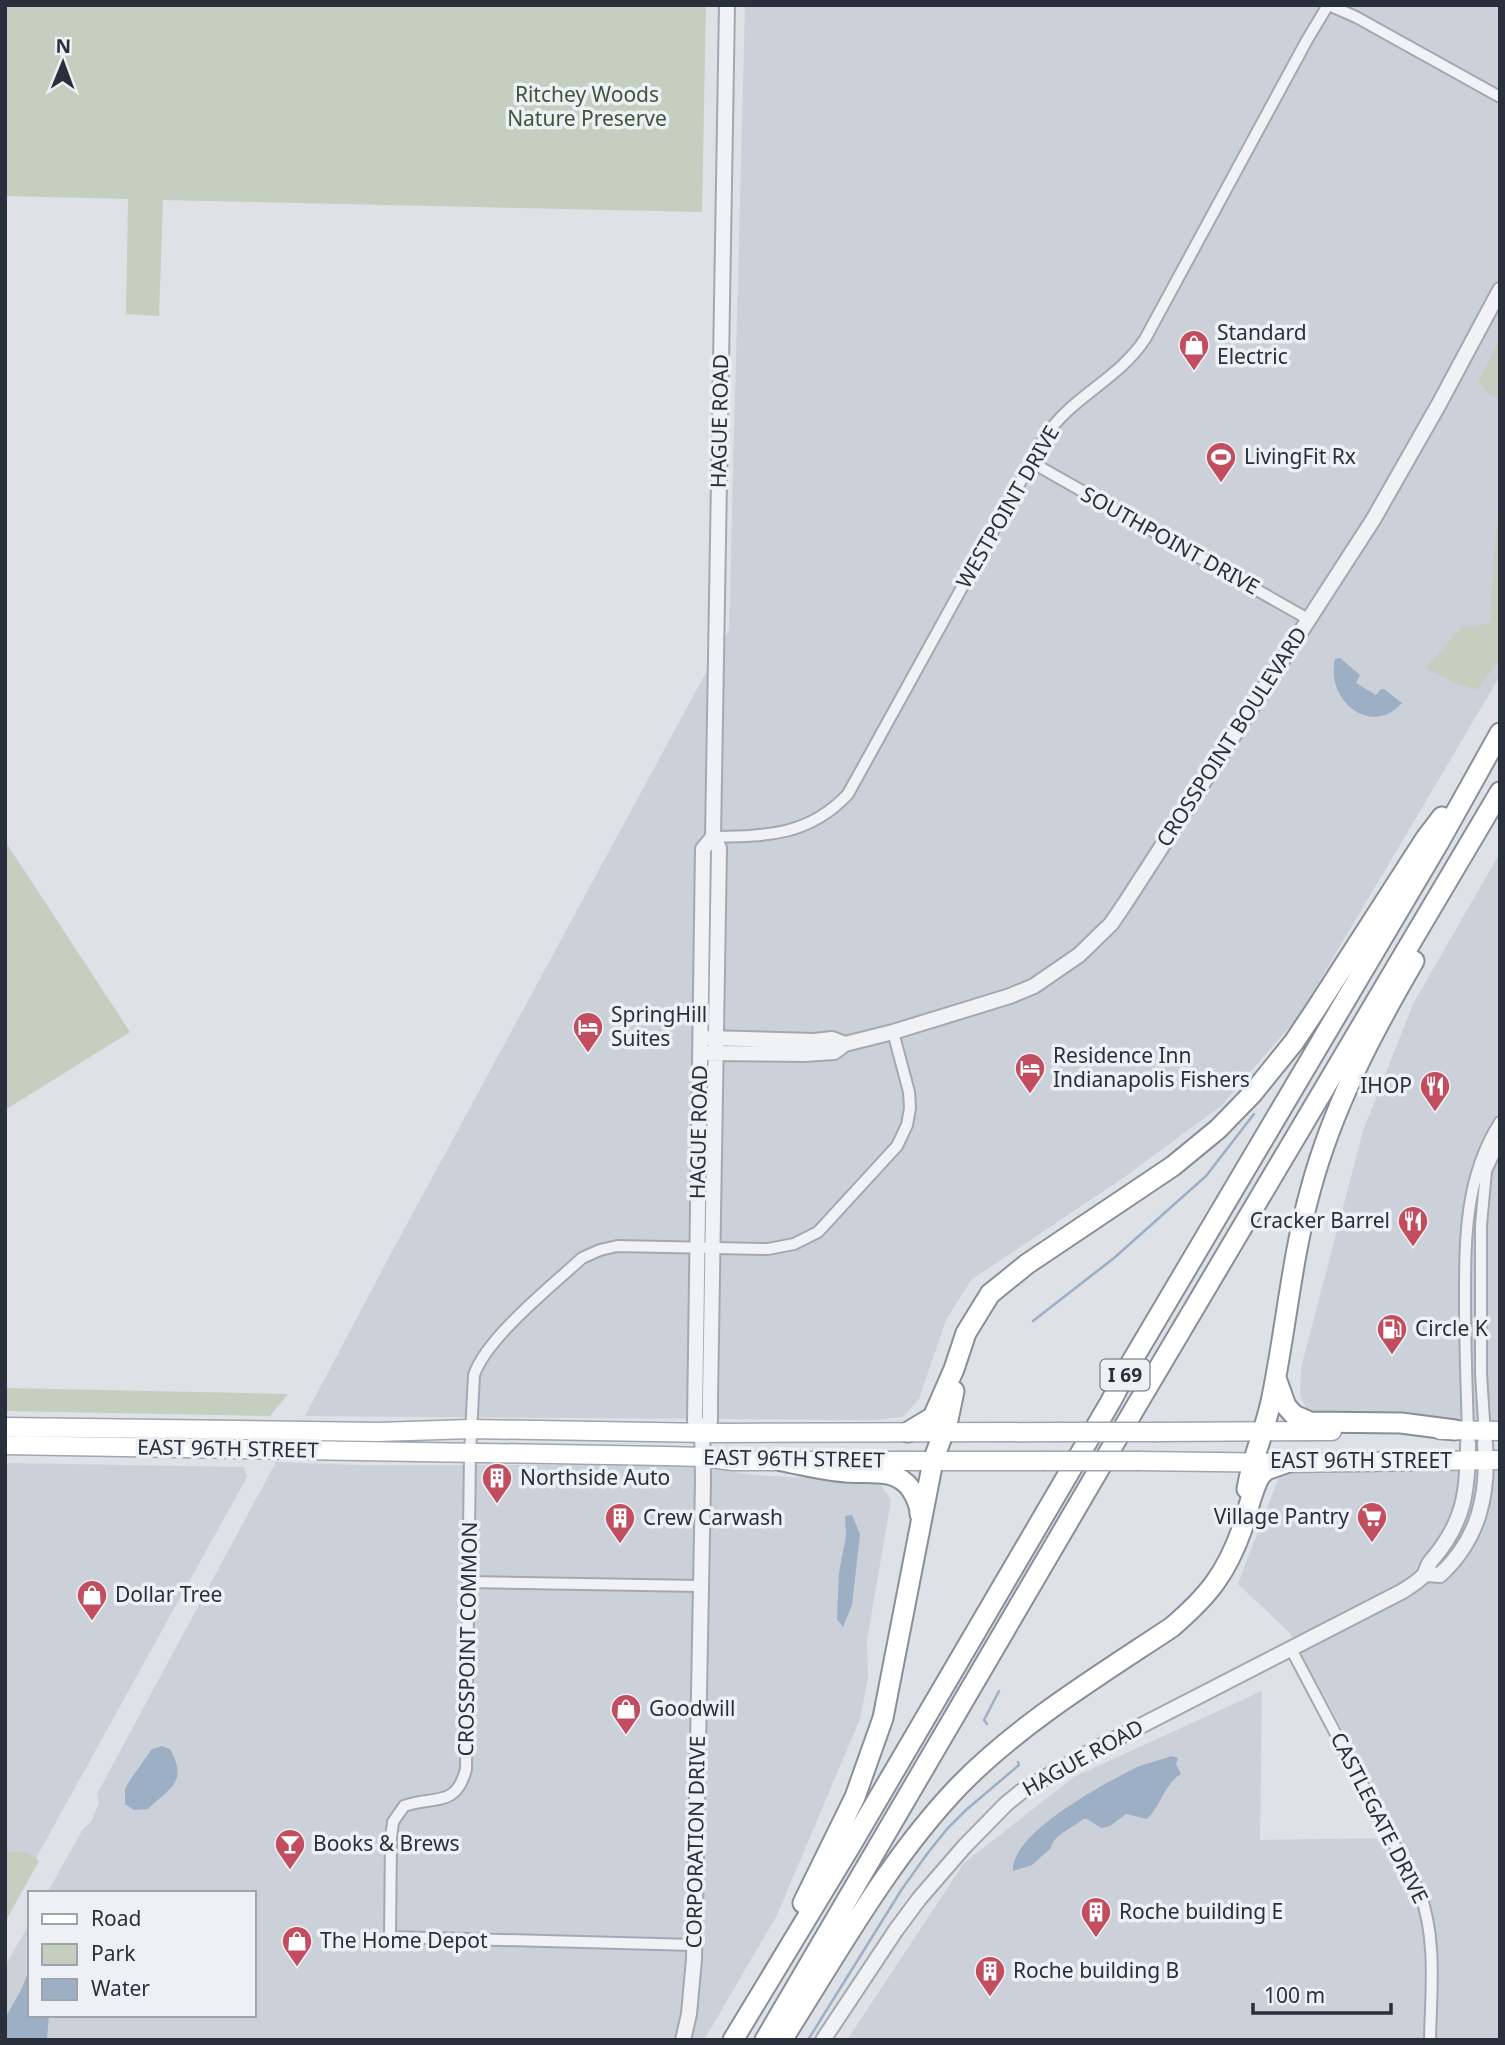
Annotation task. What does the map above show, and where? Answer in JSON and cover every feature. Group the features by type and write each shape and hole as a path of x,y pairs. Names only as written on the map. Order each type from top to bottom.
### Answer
{"highway":[{"name":"I 69","path":"733,2040 995,1600 1132,1361 1431,856 1500,733"},
{"path":"908,1433 933,1417 966,1333 990,1294 1027,1264 1173,1166 1218,1129 1252,1094 1294,1042 1426,838 1480,766"},
{"name":"I 69","path":"765,2040 1500,792"},
{"path":"1247,1511 1246,1495 1276,1376 1304,1217 1318,1162 1364,1050 1443,911 1468,848"},
{"path":"767,1982 855,1797 875,1743 891,1686 933,1461 948,1420 955,1385 954,1369"},
{"path":"1276,1376 1286,1406 1294,1415 1310,1422 1401,1423 1479,1443"},
{"path":"782,1461 845,1472 895,1475 908,1485 916,1498 920,1508 920,1525"},
{"path":"782,2040 926,1822 960,1785 1009,1741 1172,1627 1196,1606 1222,1572 1242,1529 1260,1476 1266,1470 1286,1463"}],"main road":[{"name":"EAST 96TH STREET","path":"5,1427 378,1432 471,1429 908,1433 1263,1432 1479,1443"},
{"path":"38,1446 78,1440 139,1439 143,1437 144,1429"},
{"path":"318,1451 319,1444 323,1441 360,1438 378,1432"},
{"name":"EAST 96TH STREET","path":"5,1446 702,1457 733,1461 1286,1463 1479,1443"}],"street":[{"name":"HAGUE ROAD","path":"713,837 703,849 695,1422 702,1430 710,1421 719,848 713,837 727,5"},
{"name":"WESTPOINT DRIVE","path":"713,837 771,834 797,829 826,815 848,794 1056,420 1120,370 1140,348 1328,5"},
{"path":"1328,5 1356,17 1500,97"},
{"name":"CROSSPOINT BOULEVARD","path":"700,1053 716,1046 832,1039 845,1044 893,1032 1023,991 1061,969 1096,940 1124,905 1373,520 1500,290"},
{"name":"SOUTHPOINT DRIVE","path":"1031,462 1308,620"},
{"name":"CROSSPOINT COMMON","path":"694,1945 390,1937 393,1822 404,1807 440,1800 452,1794 458,1788 466,1769 470,1453 474,1382 478,1363 495,1340 582,1258 611,1246 775,1248 811,1236 830,1220 898,1146 907,1125 909,1091 893,1032"},
{"name":"CROSSPOINT BOULEVARD","path":"701,1038 716,1046"},
{"path":"1479,1443 1465,1261 1468,1216 1478,1165 1500,1122"},
{"path":"1479,1443 1481,1225 1486,1171 1500,1141"},
{"name":"CORPORATION DRIVE","path":"682,2040 691,2002 694,1945 702,1430"},
{"name":"HAGUE ROAD","path":"823,2040 919,1899 958,1854 1022,1791 1086,1754 1401,1591 1425,1574 1428,1564 1445,1545 1462,1510 1479,1443"},
{"path":"469,1582 701,1587"},
{"name":"CASTLEGATE DRIVE","path":"1290,1649 1420,1893 1431,1940 1430,2040"}],"shaded area":[{"path":"745,5 1500,5 1500,676 1298,1017 1221,1106 1126,1176 971,1280 946,1320 919,1399 903,1417 874,1420 305,1416 729,630"},
{"path":"1500,853 1500,1424 1308,1413 1300,1395 1301,1368 1363,1131 1413,1004"},
{"path":"276,1462 356,1465 687,1465 755,1475 878,1482 891,1500 867,1640 868,1678 860,1719 777,1915 704,2040 5,2040 5,1966 28,1926 28,2017 256,2017 256,1891 48,1891 83,1829 91,1822 99,1803 97,1794"},
{"path":"5,1463 244,1467 247,1477 36,1858 17,1851 5,1851"},
{"path":"1500,1470 1500,2040 847,2040 964,1863 1074,1777 1262,1691 1260,1840 1402,1838 1290,1633 1238,1584 1279,1477 1300,1471"}],"green space":[{"name":"Ritchey Woods Nature Preserve","path":"5,5 706,5 702,212 163,200 159,316 126,314 128,199 5,196"},
{"path":"1500,338 1500,399 1488,393 1478,382"},
{"path":"1500,508 1500,659 1477,690 1457,684 1425,668 1463,626 1474,627 1490,622"},
{"path":"5,841 130,1032 5,1110"},
{"path":"5,1388 288,1394 270,1416 5,1411"},
{"path":"5,1851 28,1854 39,1861 5,1922"}],"water":[{"path":"1340,658 1360,675 1356,683 1376,695 1384,689 1402,703 1390,713 1377,717 1353,710 1337,688 1335,659"},
{"path":"852,1515 860,1534 852,1605 843,1627 837,1619 839,1573 846,1536 845,1516"},
{"path":"162,1746 170,1749 175,1760 177,1777 170,1789 148,1809 134,1810 125,1804 125,1789 152,1749"},
{"path":"1171,1756 1178,1758 1176,1764 1181,1774 1170,1783 1147,1819 1126,1814 1110,1826 1101,1828 1083,1819 1059,1835 1051,1848 1032,1865 1013,1871 1016,1856 1027,1841 1062,1811 1135,1768"},
{"path":"28,1973 28,2017 49,2017 47,2040 5,2040 5,2018"}],"waterway":[{"path":"1033,1321 1114,1258 1206,1176 1254,1114"},
{"path":"987,1724 984,1720 999,1691"},
{"path":"808,2040 902,1889 927,1854 947,1829 1019,1765 1018,1762"}],"place":[{"name":"Standard Electric","path":"1194,372"},
{"name":"LivingFit Rx","path":"1221,484"},
{"name":"SpringHill Suites","path":"588,1054"},
{"name":"Residence Inn Indianapolis Fishers","path":"1030,1095"},
{"name":"IHOP","path":"1435,1113"},
{"name":"Cracker Barrel","path":"1413,1248"},
{"name":"Circle K","path":"1392,1356"},
{"name":"Northside Auto","path":"497,1505"},
{"name":"Village Pantry","path":"1372,1544"},
{"name":"Crew Carwash","path":"620,1545"},
{"name":"Dollar Tree","path":"92,1622"},
{"name":"Goodwill","path":"626,1736"},
{"name":"Books & Brews","path":"290,1871"},
{"name":"Roche building E","path":"1096,1939"},
{"name":"The Home Depot","path":"297,1968"},
{"name":"Roche building B","path":"990,1998"}]}
